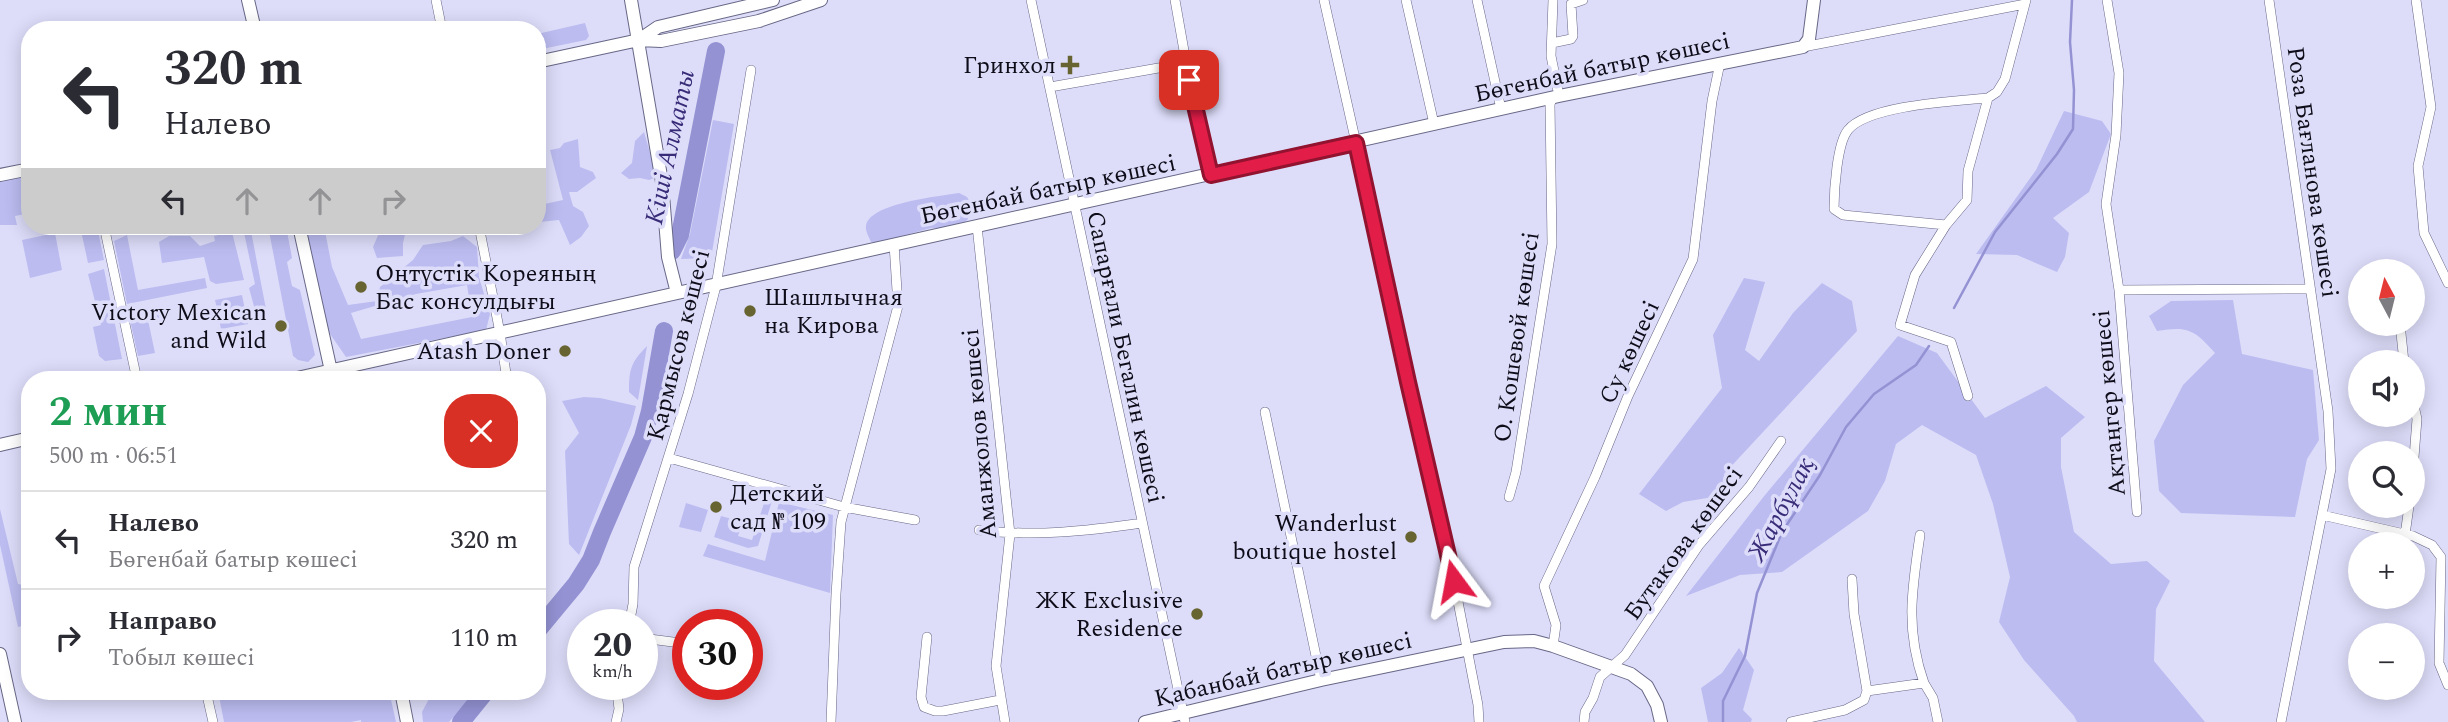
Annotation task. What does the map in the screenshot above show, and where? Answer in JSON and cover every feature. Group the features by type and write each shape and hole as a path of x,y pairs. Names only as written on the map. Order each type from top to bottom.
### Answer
{"street":[{"path":"248,0 253,21"},
{"path":"436,0 440,21"},
{"path":"631,0 662,182 668,257 677,293"},
{"path":"639,40 658,27 773,0"},
{"path":"546,60 639,40 661,41 758,21 821,0"},
{"name":"Сапарғали Бегалин көшесі","path":"1031,0 1184,717"},
{"path":"1175,0 1192,96 1211,175"},
{"path":"1324,0 1468,650 1479,722"},
{"path":"1406,0 1434,124"},
{"path":"1478,0 1500,109"},
{"name":"О. Кошевой көшесі","path":"1508,497 1516,472 1552,244 1550,104 1556,97 1551,56 1553,0"},
{"path":"1552,43 1571,39 1571,4 1583,0"},
{"path":"1803,47 1809,39 1814,0"},
{"name":"Ақтаңгер көшесі","path":"2107,0 2119,73 2116,135 2106,204 2119,290 2137,512"},
{"name":"Роза Бағланова көшесі","path":"2269,0 2328,411 2331,469 2281,722"},
{"path":"2416,0 2431,107 2418,166 2424,233 2448,283"},
{"path":"1945,225 1843,215 1834,208 1834,185 1844,140 1849,129 1876,113 1925,104 1987,98 1997,92 2005,79 2026,2"},
{"name":"Бөгенбай батыр көшесі","path":"347,371 500,333 1500,109 2026,2"},
{"path":"1050,87 1187,63"},
{"name":"Су көшесі","path":"1553,646 1556,625 1544,586 1693,259 1720,63"},
{"name":"Қармысов көшесі","path":"632,609 634,568 669,458 716,286 751,71"},
{"path":"1968,396 1951,342 1900,325 1915,275 1945,225 1967,200 1968,171 1987,98"},
{"path":"0,175 21,171"},
{"name":"Аманжолов көшесі","path":"976,226 1010,534 997,655 1000,700 1005,722"},
{"path":"106,235 135,371"},
{"path":"301,235 330,371"},
{"path":"481,235 506,371"},
{"path":"831,722 836,594 844,507 898,306 894,244"},
{"name":"Ақтаңгер көшесі","path":"2119,290 2309,289"},
{"path":"1265,412 1321,680"},
{"path":"0,445 21,440"},
{"name":"Бутакова көшесі","path":"1613,666 1625,655 1699,545 1749,487 1782,441"},
{"path":"669,458 844,507 915,520"},
{"path":"2322,515 2393,532"},
{"path":"979,530 1010,534 1069,533 1142,523"},
{"path":"1920,535 1911,596 1912,632 1917,663 1933,698 1938,722"},
{"path":"2425,542 2432,545 2441,557 2439,663 2448,685"},
{"path":"1791,722 1856,706 1864,700 1867,691 1854,614 1852,579"},
{"path":"927,637 921,697 924,707 935,712 1000,700"},
{"name":"Қабанбай батыр көшесі","path":"1145,722 1184,717 1321,680 1504,642 1534,641 1631,674 1647,686 1657,705 1661,722"},
{"path":"0,654 15,722"},
{"path":"1584,722 1585,712 1600,677 1613,666"},
{"path":"1867,691 1924,682"},
{"path":"208,700 213,722"},
{"path":"403,700 407,722"},
{"path":"616,722 618,700"}],"shaded area":[{"path":"585,23 589,36 586,40 546,48 546,32"},
{"path":"2064,111 2102,121 2111,134 2089,192 2053,218 2069,233 2065,257 2057,272 2017,255 1976,254 2036,170"},
{"path":"713,120 734,124 711,258 681,259 690,234"},
{"path":"644,132 657,177 649,180 629,179 621,173 632,163 635,141"},
{"path":"578,139 580,167 593,172 596,178 577,192 569,192 573,206 583,212 589,226 581,237 570,245 559,220 546,221 546,204 563,200 550,150 560,148 564,143"},
{"path":"21,175 21,215 15,216 17,225 0,225 0,179"},
{"path":"959,193 967,197 971,204 968,219 959,228 931,228 876,243 871,242 866,226 870,218 879,212 907,202"},
{"path":"55,235 62,270 30,278 22,240"},
{"path":"82,235 99,235 104,260 88,263"},
{"path":"127,235 138,290 205,278 207,288 127,304 114,241"},
{"path":"233,235 244,280 216,284 210,281 204,257 162,263 159,242 169,236 190,236 200,246 215,241 214,236"},
{"path":"244,235 252,235 266,309 255,310 249,288 255,284"},
{"path":"270,235 288,235 292,258 287,262 292,286 300,290 315,355 308,362 293,356"},
{"path":"307,235 326,235 332,267 348,305 377,301 380,287 413,260 423,245 451,241 463,236 477,247 479,277 490,314 486,330 346,357 328,331","holes":["467,285 472,317 361,339 351,313 416,294"]},
{"path":"378,235 405,235 403,256 377,258 373,247"},
{"path":"104,269 122,359 105,361 99,356 93,327 101,325 88,274"},
{"path":"1744,278 1765,282 1745,350 1759,361 1793,313 1822,283 1852,301 1857,331 1724,474 1729,485 1725,495 1683,502 1666,511 1639,494 1722,388 1713,335"},
{"path":"242,295 248,324 221,329 215,300"},
{"path":"2233,300 2242,354 2313,370 2319,440 2307,459 2295,517 2181,513 2159,491 2154,441 2183,385 2215,353 2189,331 2157,331 2149,316 2171,301"},
{"path":"167,307 171,315 148,320 155,353 138,356 128,311 140,308 141,312"},
{"path":"1898,336 1937,353 1985,418 2046,386 2085,417 2061,438 2061,467 2074,532 2111,564 2147,561 2170,581 2156,609 2154,661 2205,722 2077,722 2024,660 1999,622 2010,577 1993,504 1976,455 1922,425 1896,444 1885,481 1868,511 1782,572 1740,575 1686,596 1765,495"},
{"path":"647,346 638,400 629,392 630,372 637,357"},
{"path":"584,397 636,406 631,425 579,555 569,544 565,451 579,433 562,401"},
{"path":"766,497 772,501 758,546 748,548 714,537 721,516 743,522 738,536 752,540"},
{"path":"779,502 833,515 830,593 703,556 708,544 765,561"},
{"path":"686,503 708,510 701,532 679,527"},
{"path":"0,509 18,584 21,585 21,626 18,627 0,545"},
{"path":"1739,648 1754,670 1743,710 1752,719 1751,722 1708,722 1701,688 1722,673"},
{"path":"220,700 391,700 396,722 361,720 224,722"},
{"path":"428,700 468,700 449,722 423,722 422,712"}],"waterway":[{"name":"Жарбұлақ","path":"1954,308 1995,232 2057,154 2073,129 2074,90 2070,42 2072,0"},
{"name":"Кіші Алматы","path":"672,251 680,235 716,51"},
{"name":"Кіші Алматы","path":"546,620 576,584 591,560 643,437 664,331"},
{"name":"Жарбұлақ","path":"1723,722 1723,701 1745,656 1757,593 1782,532 1820,475 1846,427 1874,394 1916,365 1929,346"},
{"name":"Кіші Алматы","path":"461,722 479,700"}],"place":[{"name":"Гринхол","path":"1070,65"},
{"name":"Оңтүстік Кореяның Бас консулдығы","path":"361,287"},
{"name":"Шашлычная на Кирова","path":"750,311"},
{"name":"Victory Mexican and Wild","path":"281,326"},
{"name":"Atash Doner","path":"565,351"},
{"name":"Детский сад № 109","path":"716,507"},
{"name":"Wanderlust boutique hostel","path":"1411,537"},
{"name":"ЖК Exclusive Residence","path":"1197,614"}],"route":[{"path":"1189,80 1211,175 1356,143 1454,581"}]}
